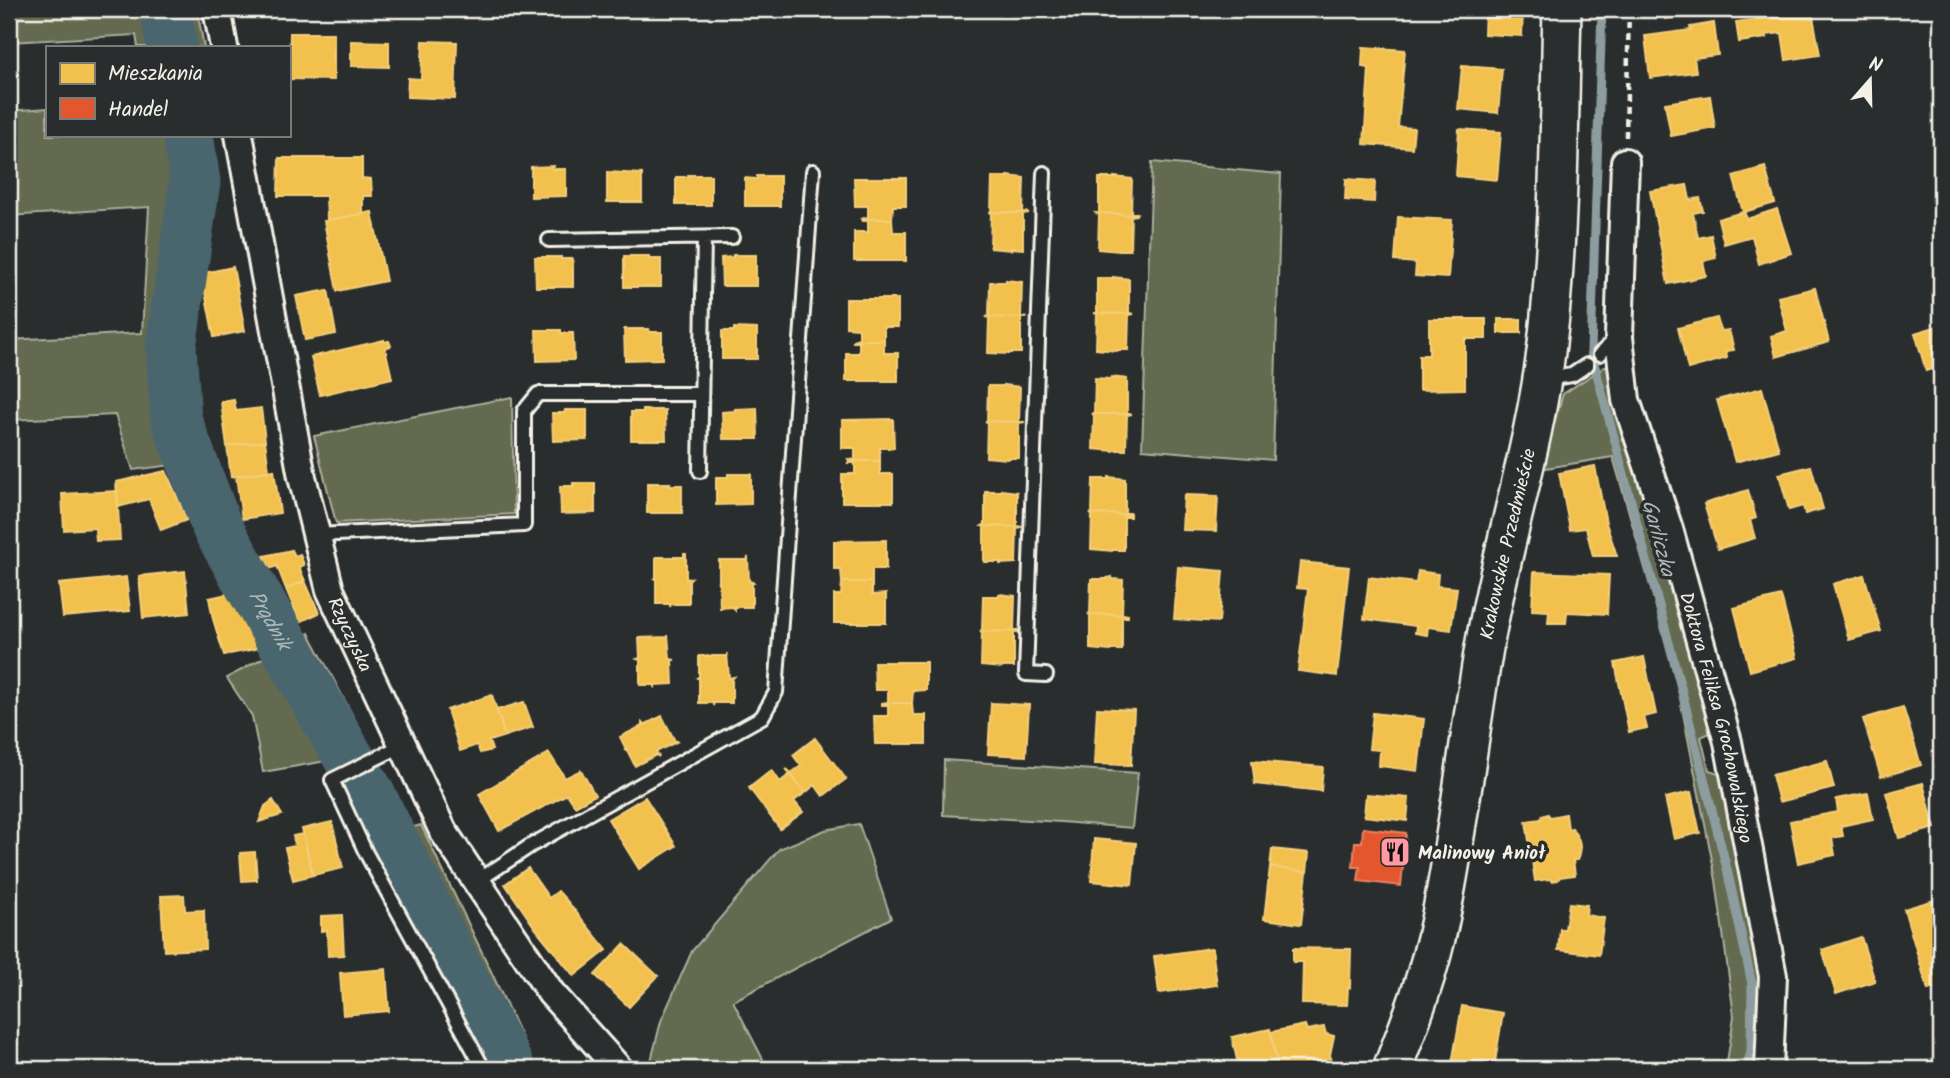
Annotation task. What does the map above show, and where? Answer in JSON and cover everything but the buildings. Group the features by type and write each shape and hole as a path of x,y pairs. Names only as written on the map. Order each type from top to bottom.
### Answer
{"main road":[{"name":"Krakowskie Przedmieście","path":"1392,1069 1416,1007 1440,922 1486,639 1524,471 1547,344 1555,235 1562,9"}],"street":[{"path":"217,9 224,46"},
{"name":"Rzyczyska","path":"239,136 302,477 330,590 443,831 551,993 619,1069"},
{"name":"Doktora Feliksa Grochowalskiego","path":"1625,162 1609,345 1669,528 1728,743 1773,976 1769,1069"}],"lane":[{"path":"476,882 530,846 762,717 776,692 813,171"},
{"path":"1044,173 1026,674 1046,675"},
{"path":"549,240 732,237"},
{"path":"700,471 704,238"},
{"path":"1541,379 1572,375 1587,365"},
{"path":"316,535 524,525 524,411 538,394 701,394"},
{"path":"403,745 332,780 366,853 481,1064"}],"path":[{"path":"1625,162 1629,9"}],"green space":[{"path":"9,9 197,9 204,46 138,46 136,35 9,42"},
{"path":"46,108 46,136 212,136 206,150 183,318 180,383 198,462 216,467 232,532 205,534 196,499 180,464 133,470 115,415 9,420 9,340 142,333 149,207 9,216 9,111"},
{"path":"1152,162 1281,174 1273,460 1142,449"},
{"path":"1612,362 1712,732 1701,737 1709,770 1719,773 1764,979 1758,1069 1726,1069 1734,1016 1716,880 1675,673 1613,457 1540,469 1563,394"},
{"path":"512,397 514,514 336,523 314,436"},
{"path":"259,561 301,637 309,633 370,748 332,760 263,772 252,716 227,678 275,651 232,564"},
{"path":"944,760 1138,773 1132,828 943,815"},
{"path":"381,765 400,831 421,825 536,1069 493,1069 467,1009 343,782"},
{"path":"859,824 891,918 733,1001 768,1069 649,1069 661,1021 692,951 779,849 825,830"}],"waterway":[{"name":"Prądnik","path":"165,9 172,46"},
{"name":"Garliczka","path":"1602,9 1591,352 1679,680 1727,869 1752,984 1751,1052 1746,1069"},
{"name":"Prądnik","path":"188,136 195,182 171,347 176,419 217,527 370,795 510,1069"}],"place":[{"name":"Malinowy Anioł","path":"1395,852"}]}
